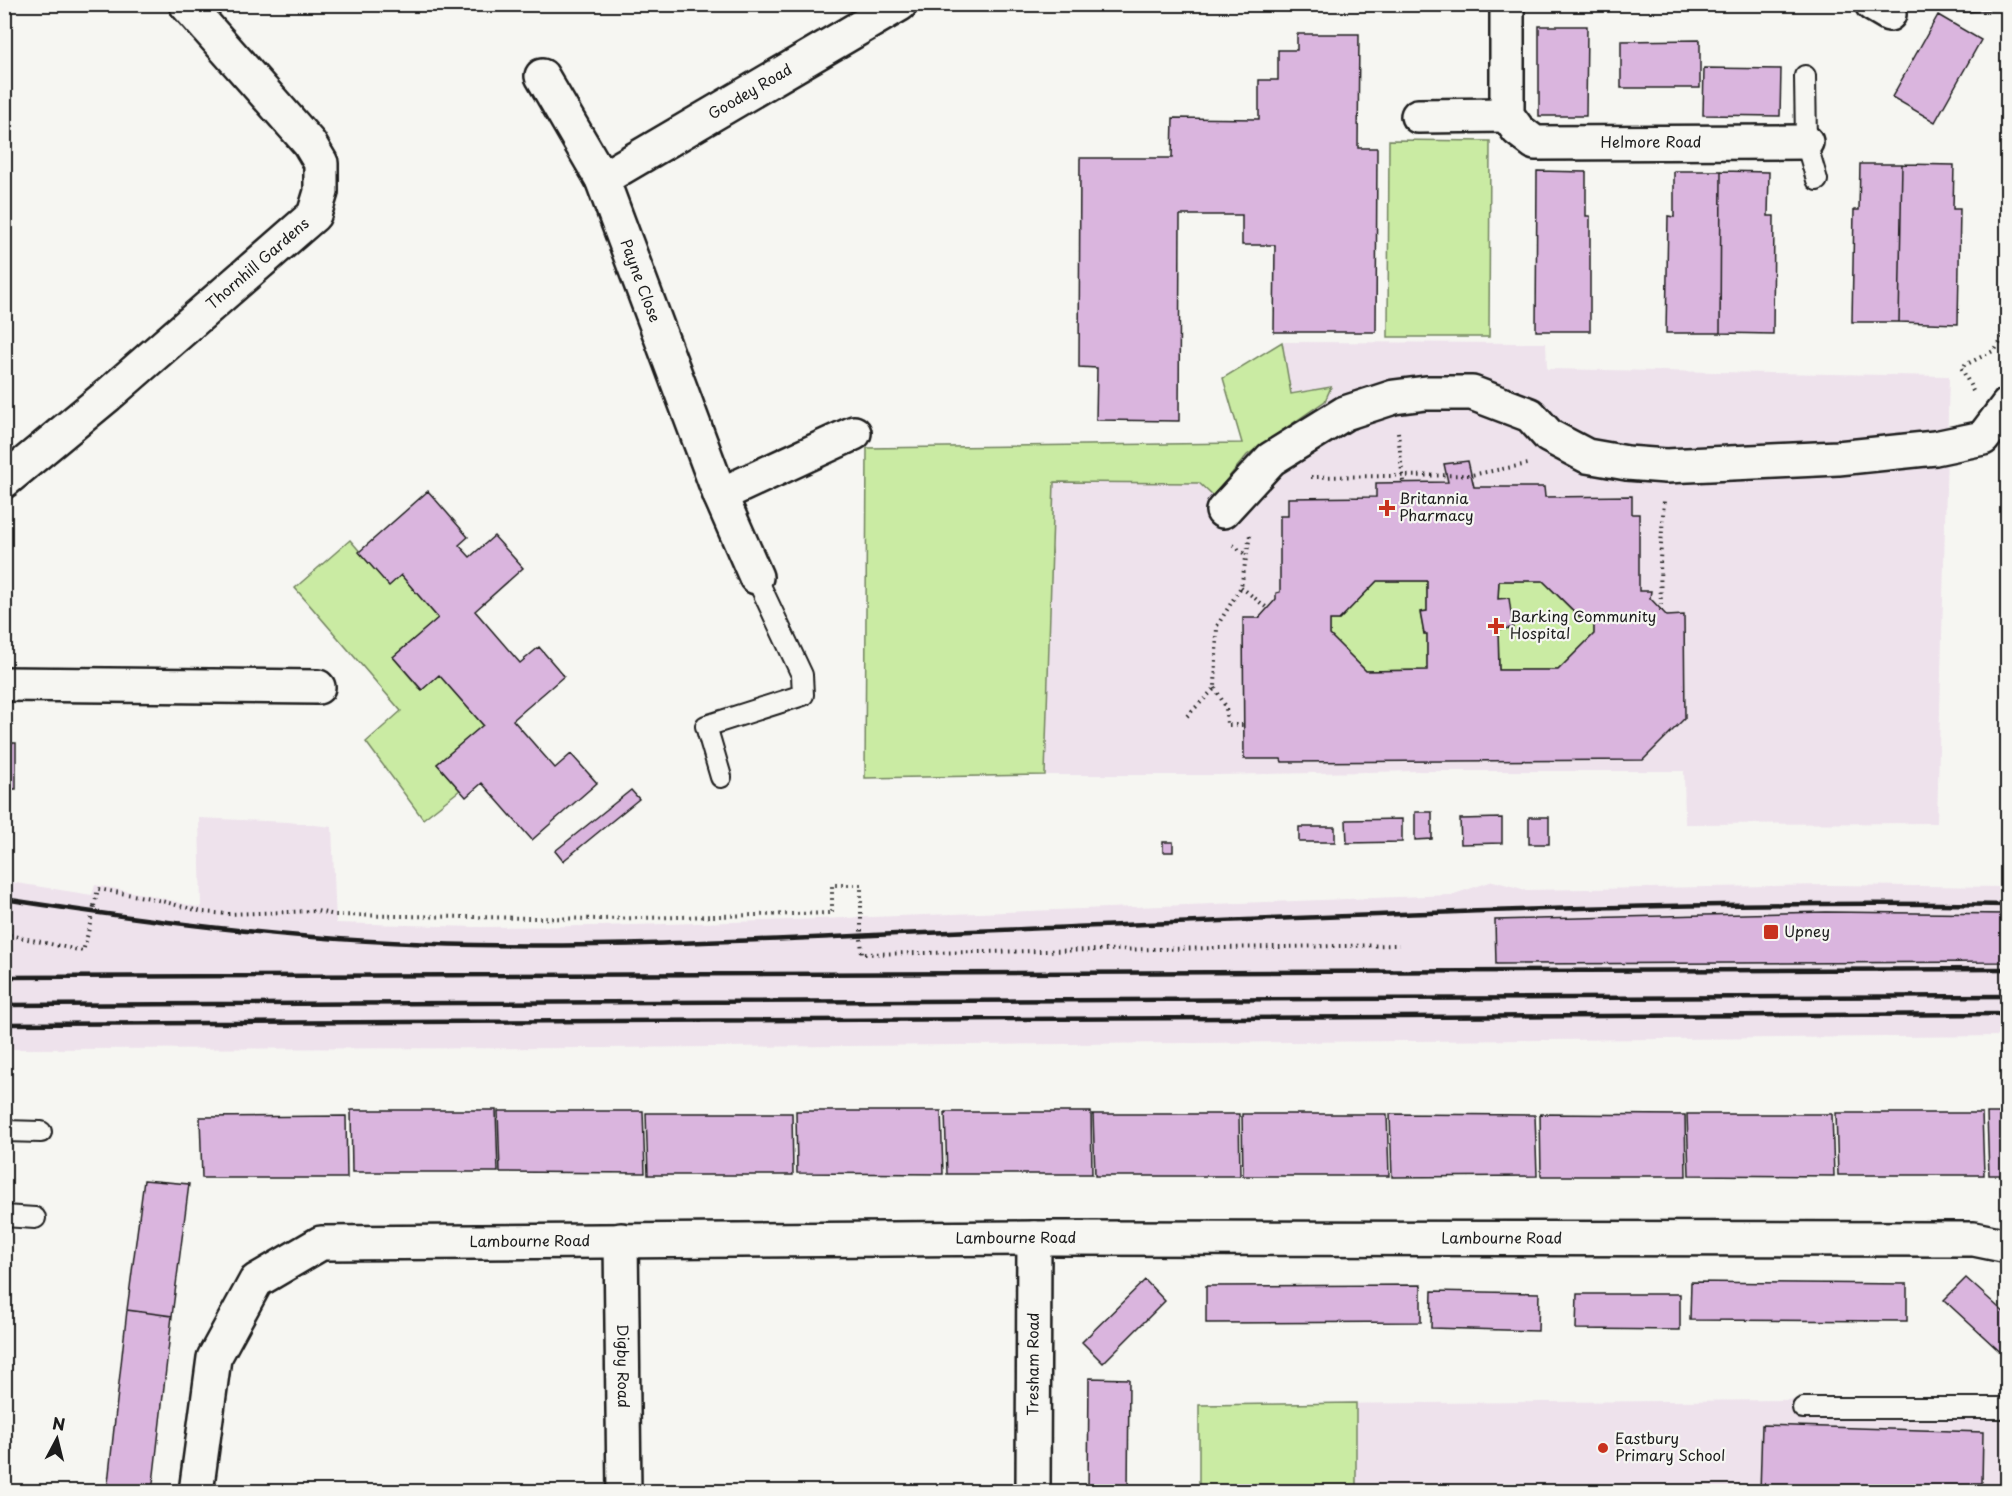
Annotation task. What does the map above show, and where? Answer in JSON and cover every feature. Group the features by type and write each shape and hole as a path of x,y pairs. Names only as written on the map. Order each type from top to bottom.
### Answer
{"street":[{"name":"Thornhill Gardens","path":"4,481 108,395 314,215 321,192 321,163 309,143 186,4"},
{"name":"Goodey Road","path":"602,179 900,4"},
{"path":"1418,108 1507,115 1508,4"},
{"name":"Payne Close","path":"542,76 602,179 720,495 756,577"},
{"name":"Helmore Road","path":"1507,115 1518,130 1535,143 1806,142"},
{"path":"1223,511 1271,459 1345,413 1394,397 1426,393 1472,393 1530,415 1549,436 1587,456 1627,463 1666,466 1838,458 1935,448 1983,438 2007,405"},
{"path":"720,495 854,433"},
{"path":"4,684 318,687"},
{"name":"Lambourne Road","path":"196,1491 214,1358 256,1281 321,1243 1034,1238 1974,1239 2007,1246"},
{"name":"Tresham Road","path":"1033,1491 1034,1238"},
{"name":"Digby Road","path":"621,1240 624,1491"}],"lane":[{"path":"1805,76 1806,142 1817,180"},
{"path":"721,777 706,726 803,695 802,675 756,577"},
{"path":"4,1131 41,1132"},
{"path":"4,1216 35,1218"},
{"path":"1803,1408 2007,1408"}],"path":[{"path":"1976,396 1961,367 1995,350 2007,330"},
{"path":"1394,397 1403,482"},
{"path":"1300,477 1471,474 1537,462"},
{"path":"1661,611 1660,560 1666,466"},
{"path":"1244,725 1227,725 1226,707 1215,688 1217,626 1241,587 1251,528"},
{"path":"1241,587 1267,609"},
{"path":"1187,716 1215,688"},
{"path":"4,934 83,951 98,890 150,898 202,912 228,914 317,911 335,915 602,919 832,913 832,885 861,885 862,954 1399,945"}],"shaded area":[{"name":"Barking Community Hospital","path":"1282,342 1546,343 1547,369 1949,376 1937,823 1685,824 1684,771 1045,775 1057,445 1242,443 1223,378"},
{"path":"199,818 288,822 332,827 336,923 475,927 792,920 1451,895 1493,881 1526,890 1827,885 2007,887 2007,1036 600,1048 5,1049 4,881 92,895 95,885 201,908"},
{"name":"Eastbury Primary School","path":"2007,1398 2007,1491 1199,1492 1199,1405"}],"green space":[{"path":"1389,140 1490,141 1489,337 1388,337"},
{"path":"1282,342 1291,394 1331,387 1325,401 1247,455 1213,496 1199,483 1054,482 1045,775 865,778 867,448 1242,443 1223,378"},
{"path":"350,540 389,585 401,575 438,618 393,657 421,690 439,675 483,725 437,764 460,790 423,819 366,742 401,711 295,588"},
{"path":"1377,581 1427,581 1427,611 1420,613 1424,634 1427,634 1427,670 1366,671 1330,635 1330,620 1339,620"},
{"path":"1499,581 1543,581 1580,618 1594,618 1594,634 1558,670 1499,670 1498,629 1512,628 1498,599"},
{"path":"1356,1403 1356,1491 1199,1491 1199,1405"}],"building":[{"path":"1962,4 2007,4 2008,9 1963,12"},
{"path":"1938,15 1981,40 1935,122 1892,97"},
{"path":"1539,26 1587,26 1586,116 1539,116"},
{"path":"1297,34 1359,34 1358,148 1377,148 1376,332 1274,332 1275,245 1242,245 1242,215 1180,215 1179,421 1096,420 1097,368 1079,367 1080,158 1172,158 1173,118 1259,119 1259,80 1278,80 1278,50 1297,50"},
{"path":"1700,40 1700,88 1621,88 1621,41"},
{"path":"1704,68 1781,69 1780,116 1703,115"},
{"path":"1860,164 1902,164 1899,322 1852,322 1854,210 1859,210"},
{"path":"1902,164 1954,165 1953,209 1960,209 1958,324 1899,322"},
{"path":"1537,171 1586,172 1586,216 1590,216 1590,331 1536,331"},
{"path":"1674,171 1721,171 1720,333 1666,333 1668,216 1674,217"},
{"path":"1721,171 1769,172 1768,216 1774,216 1773,334 1720,333"},
{"path":"1468,461 1474,487 1544,487 1545,497 1632,496 1632,514 1639,514 1639,591 1651,591 1650,598 1667,616 1684,615 1685,718 1643,760 1282,762 1281,759 1244,759 1243,618 1259,618 1276,599 1276,593 1280,592 1280,516 1288,516 1288,498 1376,497 1376,483 1448,482 1444,464","holes":["1377,581 1427,581 1427,611 1420,612 1424,634 1427,634 1427,670 1366,671 1330,635 1330,620 1339,620","1499,581 1543,581 1581,618 1594,618 1594,634 1558,670 1499,670 1498,629 1513,628 1509,598 1498,599"]},
{"path":"428,491 468,537 459,545 470,557 494,536 523,568 475,611 520,663 539,647 564,676 513,720 555,768 571,754 597,783 532,840 482,783 466,797 437,764 483,725 439,675 422,690 393,657 438,618 401,575 389,586 359,552"},
{"path":"4,743 16,743 16,789 4,789"},
{"path":"631,790 639,799 563,861 555,851"},
{"path":"1415,812 1432,812 1432,839 1415,840"},
{"path":"1529,817 1549,817 1549,844 1529,844"},
{"path":"1502,818 1502,843 1461,844 1460,819"},
{"path":"1402,819 1402,842 1347,843 1346,820"},
{"path":"1299,827 1335,827 1335,842 1299,842"},
{"path":"1163,842 1173,842 1173,852 1163,852"},
{"path":"1826,912 2008,914 2008,962 1496,964 1495,920"},
{"path":"351,1110 496,1110 498,1172 352,1172"},
{"path":"498,1111 643,1111 645,1173 500,1172"},
{"path":"796,1111 941,1111 943,1174 797,1173"},
{"path":"945,1112 1091,1112 1092,1174 947,1174"},
{"path":"646,1113 792,1113 793,1175 648,1175"},
{"path":"1836,1113 1982,1113 1984,1175 1838,1175"},
{"path":"1987,1113 2008,1113 2008,1175 1989,1175"},
{"path":"1093,1114 1239,1114 1240,1176 1095,1176"},
{"path":"1242,1114 1387,1114 1389,1176 1243,1176"},
{"path":"1390,1114 1535,1115 1537,1176 1392,1177"},
{"path":"1540,1114 1685,1115 1686,1176 1541,1176"},
{"path":"1687,1114 1832,1114 1834,1176 1689,1175"},
{"path":"346,1116 347,1178 202,1178 200,1117"},
{"path":"144,1180 189,1184 172,1316 127,1310"},
{"path":"1966,1278 2008,1316 2008,1359 1944,1300"},
{"path":"1145,1280 1165,1301 1103,1363 1082,1342"},
{"path":"1691,1282 1907,1284 1907,1321 1690,1320"},
{"path":"1421,1285 1421,1322 1206,1323 1206,1286"},
{"path":"1432,1291 1539,1293 1538,1331 1431,1328"},
{"path":"1577,1294 1680,1294 1680,1330 1576,1329"},
{"path":"127,1310 172,1316 152,1492 107,1492"},
{"path":"1089,1378 1129,1379 1128,1492 1088,1492"},
{"path":"1762,1425 1983,1432 1982,1483 1974,1483 1974,1492 1760,1492"}],"railway":[{"path":"4,899 180,924 298,936 476,945 607,945 738,941 1629,907 2008,905"},
{"path":"4,977 2008,969"},
{"path":"4,1005 2008,996"},
{"path":"4,1024 2008,1014"}],"place":[{"name":"Britannia Pharmacy","path":"1387,508"},
{"name":"Barking Community Hospital","path":"1496,626"},
{"name":"Upney","path":"1771,932"},
{"name":"Eastbury Primary School","path":"1603,1448"}]}
